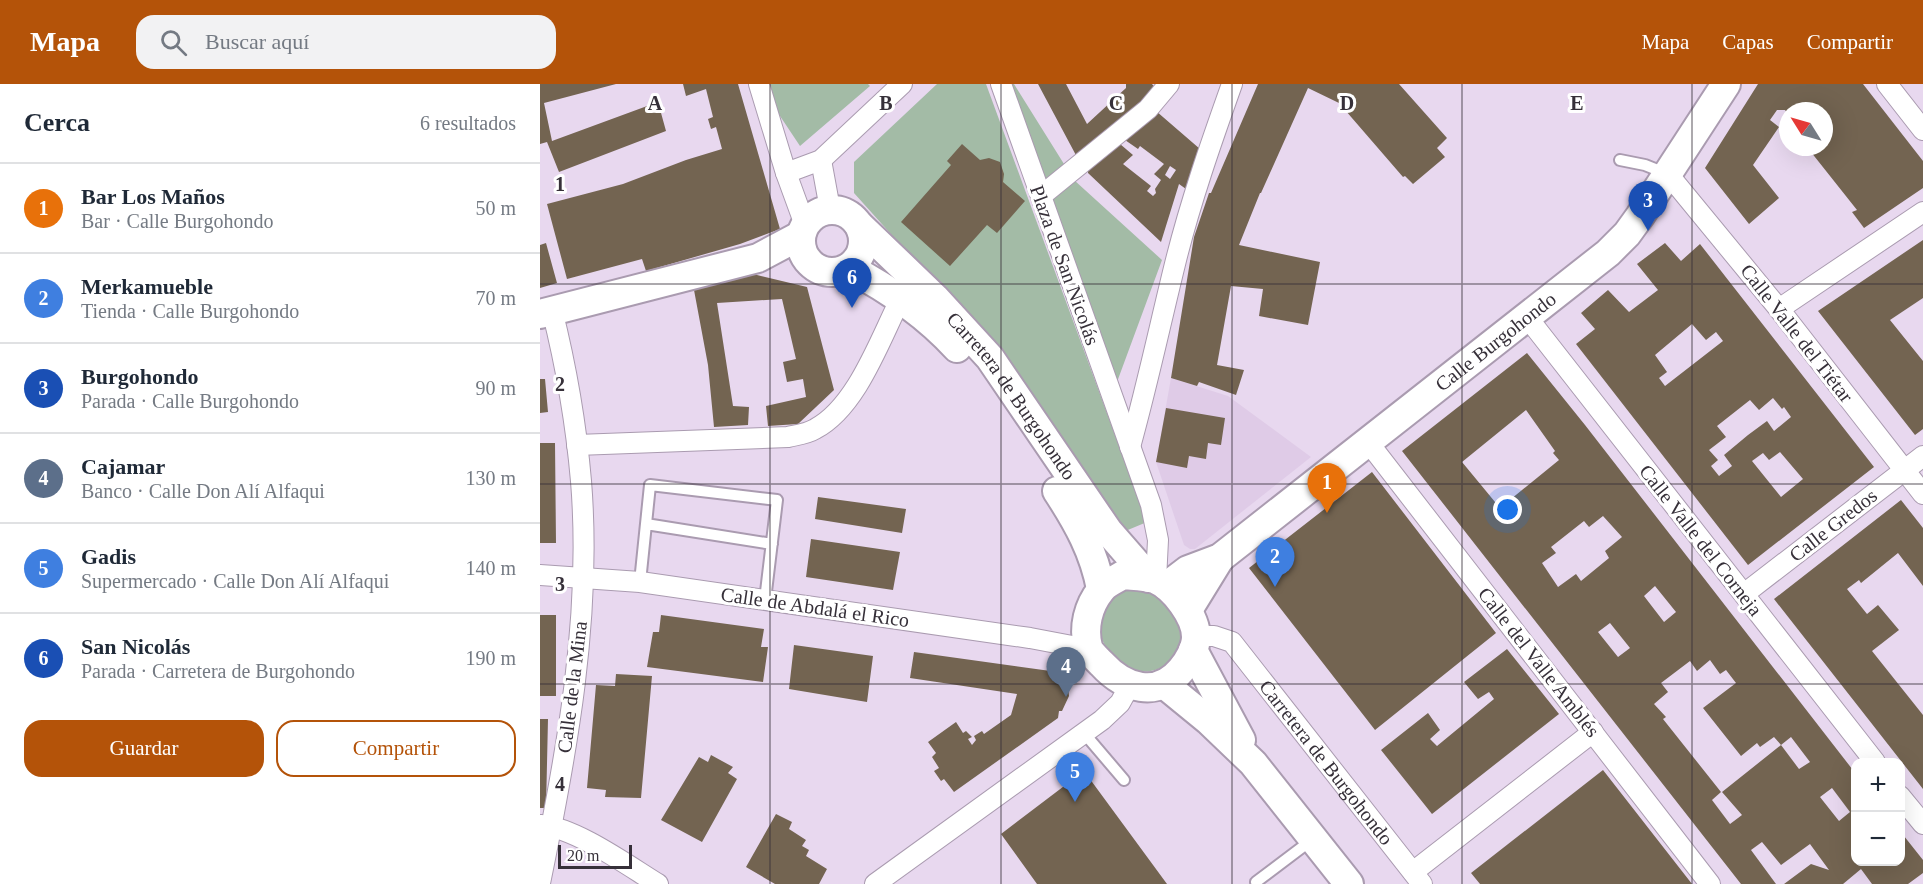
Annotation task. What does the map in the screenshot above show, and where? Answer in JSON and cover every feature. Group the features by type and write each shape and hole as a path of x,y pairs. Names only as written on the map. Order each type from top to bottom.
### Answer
{"main road":[{"name":"Calle Burgohondo","path":"1158,581 1220,558 1608,253 1627,234 1726,84"},
{"path":"546,312 758,258 803,230 815,214 830,209 847,213 860,225 863,240 860,254 849,268 836,272 821,269 808,262 758,258"},
{"name":"Carretera de Burgohondo","path":"860,225 951,315 990,358 1090,505 1120,545 1158,581"},
{"path":"803,230 802,249 808,262"},
{"name":"Carretera de Burgohondo","path":"849,268 900,298 930,321 981,377 1074,516 1094,558 1101,589"},
{"name":"Calle Burgohondo","path":"1192,632 1220,558"},
{"path":"1192,632 1181,671 1164,684 1146,689 1130,685 1108,671 1088,649 1085,621 1101,589 1123,575 1158,581 1192,632 1253,763"},
{"path":"1164,684 1208,720 1253,763 1349,884"}],"street":[{"path":"759,84 803,230"},
{"name":"Plaza de San Nicolás","path":"1001,84 1151,506 1158,540 1158,581"},
{"path":"1041,196 1148,109 1169,84"},
{"path":"1130,447 1189,214 1232,84"},
{"path":"1887,84 1923,130"},
{"path":"786,173 821,160 895,86"},
{"path":"821,160 830,209"},
{"name":"Calle Valle del Tiétar","path":"1668,174 1779,309 1923,494"},
{"path":"1779,309 1923,212"},
{"path":"577,446 788,436 814,430 836,414 854,392 900,298"},
{"name":"Calle de la Mina","path":"540,884 546,826 575,684 583,578 581,482 577,446 565,362 546,312"},
{"name":"Calle Valle del Corneja","path":"1527,317 1872,758"},
{"name":"Calle del Valle Amblés","path":"1368,442 1710,884"},
{"name":"Calle Gredos","path":"1743,594 1923,456"},
{"name":"Calle de Abdalá el Rico","path":"540,575 640,582 1030,638 1088,649"},
{"name":"Carretera de Burgohondo","path":"1192,632 1232,642 1418,878"},
{"path":"875,884 1102,720 1120,703 1130,685"},
{"path":"1418,878 1593,732"},
{"path":"1905,802 1923,824"},
{"path":"546,826 592,844 658,884"}],"lane":[{"path":"1620,160 1645,165 1668,174"},
{"path":"640,582 650,485 777,500 765,600"},
{"path":"646,524 772,544"},
{"path":"1084,734 1124,780"},
{"path":"1256,882 1313,840"}],"shaded area":[{"path":"1171,378 1228,396 1311,457 1195,549 1184,545 1156,462"}],"green space":[{"path":"770,84 868,84 870,86 800,146 778,113"},
{"path":"937,84 986,84 1147,522 1123,532 1004,360 854,193 854,162"},
{"path":"1011,84 1014,84 1074,180 1162,260 1117,382"},
{"path":"1132,589 1148,591 1160,598 1174,614 1180,626 1180,645 1173,657 1161,668 1148,671 1134,669 1120,663 1102,640 1100,626 1104,611 1115,596"}],"building":[{"path":"540,84 616,84 544,103 552,141 658,102 666,131 559,172 547,142 540,144"},
{"path":"683,84 738,84 780,229 740,244 646,271 642,259 567,279 547,204 623,184 722,149 716,127 711,129 708,119 713,117 706,89 686,96"},
{"path":"1038,84 1066,84 1087,124 1126,88 1126,84 1152,84 1157,90 1078,159"},
{"path":"1258,84 1399,84 1447,138 1437,148 1445,157 1413,184 1405,176 1403,177 1339,103 1308,88 1239,245 1320,262 1308,325 1259,316 1263,289 1231,286 1217,365 1244,370 1236,395 1199,382 1197,386 1171,378 1194,237 1209,193 1211,193"},
{"path":"1758,84 1863,84 1923,161 1923,188 1864,228 1852,212 1857,210 1814,156 1833,156 1833,102 1779,102 1779,110 1770,120 1779,127 1753,165 1779,198 1749,224 1705,168"},
{"path":"1156,111 1200,149 1186,189 1179,184 1161,242 1088,173 1088,170 1120,144 1133,155 1123,164 1151,186 1147,191 1153,196 1161,180 1154,174 1164,164 1140,146 1138,149 1125,140","holes":["1170,166 1176,170 1170,179 1165,175"]},
{"path":"962,144 980,160 989,158 1000,162 1004,174 1003,182 1025,201 997,233 987,225 950,266 901,222 951,165 947,161"},
{"path":"1923,240 1923,298 1890,320 1923,361 1923,429 1915,435 1818,311"},
{"path":"546,243 557,283 540,288 540,245"},
{"path":"1665,243 1681,261 1700,244 1874,467 1748,565 1576,344 1595,329 1581,313 1608,290 1629,312 1658,290 1637,264","holes":["1692,324 1706,340 1716,332 1723,341 1665,386 1659,378 1667,372 1655,355","1773,398 1791,417 1774,431 1767,421 1748,435 1724,455 1732,466 1719,476 1711,466 1718,460 1709,450 1726,437 1717,426 1750,400 1759,410","1780,452 1803,479 1781,497 1752,461 1763,453 1769,460"]},
{"path":"753,274 807,287 834,390 798,424 768,426 766,406 806,397 803,379 787,382 783,362 796,359 782,299 717,303 733,406 749,407 748,425 714,427 708,365 694,290"},
{"path":"1527,353 1851,768 1851,866 1905,866 1905,837 1923,860 1923,873 1908,884 1872,884 1861,869 1843,884 1784,884 1811,864 1829,870 1810,844 1781,865 1762,842 1751,850 1776,884 1741,884 1402,451","holes":["1526,410 1559,460 1500,508 1462,462","1603,516 1622,537 1605,551 1609,558 1581,581 1576,574 1558,587 1542,563 1556,553 1551,547 1584,521 1589,527","1655,586 1676,612 1664,622 1644,596","1610,623 1630,648 1618,657 1598,632","1710,660 1720,674 1726,670 1736,683 1703,708 1741,756 1757,743 1760,747 1774,737 1781,745 1722,792 1742,815 1730,824 1712,800 1721,792 1663,719 1666,717 1654,704 1668,692 1661,683 1690,661 1697,671","1791,737 1810,762 1799,769 1781,745","1832,788 1850,812 1839,821 1820,797"]},
{"path":"540,379 545,379 548,412 540,413"},
{"path":"1166,408 1225,418 1221,445 1208,443 1206,459 1189,456 1187,468 1156,462"},
{"path":"540,443 555,443 556,543 540,543"},
{"path":"1372,472 1496,633 1375,730 1249,568"},
{"path":"818,497 906,509 902,533 815,519"},
{"path":"1901,500 1923,528 1923,586 1898,553 1861,583 1859,580 1847,589 1867,614 1878,605 1899,630 1872,651 1923,715 1923,789 1905,766 1905,758 1899,758 1774,599"},
{"path":"811,539 900,552 893,590 806,577"},
{"path":"540,615 556,615 556,696 540,696"},
{"path":"661,615 764,629 761,647 768,647 763,682 647,667 653,632 659,632"},
{"path":"794,645 873,656 867,702 789,689"},
{"path":"1507,649 1559,714 1432,814 1381,750 1428,713 1440,730 1430,739 1437,746 1494,699 1489,692 1478,699 1464,682"},
{"path":"914,652 1065,673 1064,679 1067,679 1069,696 1062,711 1059,711 1058,718 954,792 944,779 941,781 934,771 939,768 932,757 936,753 928,742 956,722 963,733 966,731 972,737 968,739 972,745 976,740 974,736 982,731 984,734 1011,715 1017,694 910,678"},
{"path":"616,674 652,676 641,798 605,797 606,790 587,788 596,685 615,686"},
{"path":"540,719 548,719 546,808 540,808"},
{"path":"711,755 733,767 728,773 737,779 702,842 661,820 699,757 708,762"},
{"path":"1603,770 1692,884 1480,884 1471,873"},
{"path":"1084,771 1167,884 1037,884 1001,834"},
{"path":"776,814 792,822 789,829 806,840 802,846 809,850 806,856 827,869 819,884 775,884 746,867"}],"place":[{"name":"Burgohondo","path":"1648,231"},
{"name":"San Nicolás","path":"852,308"},
{"name":"Bar Los Maños","path":"1327,513"},
{"name":"Merkamueble","path":"1275,587"},
{"name":"Cajamar","path":"1066,697"},
{"name":"Gadis","path":"1075,802"}]}
